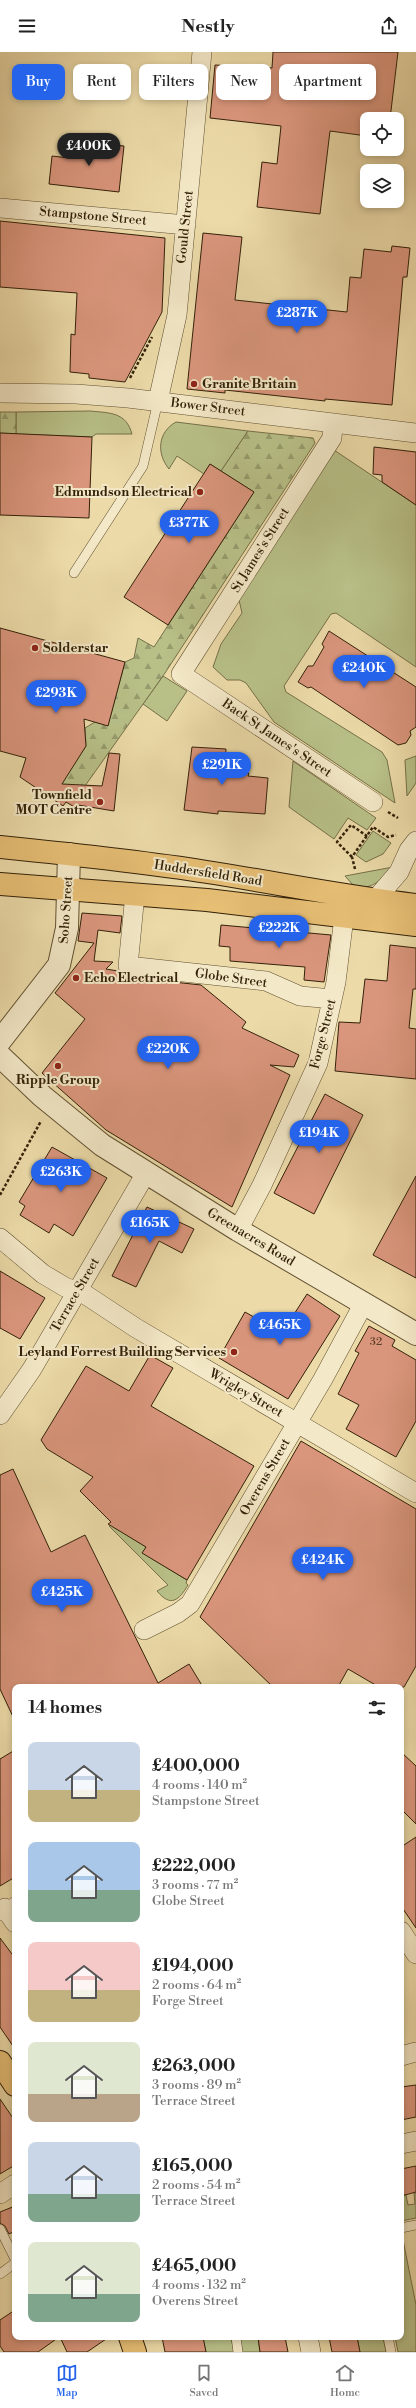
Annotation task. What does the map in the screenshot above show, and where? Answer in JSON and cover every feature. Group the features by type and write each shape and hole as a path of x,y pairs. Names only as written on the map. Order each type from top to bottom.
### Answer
{"main road":[{"name":"Huddersfield Road","path":"0,847 69,854 206,872 376,900 416,905"},
{"name":"Huddersfield Road","path":"0,884 135,894 416,925"},
{"path":"0,2062 12,2080"},
{"path":"131,2340 135,2352"}],"street":[{"name":"Gould Street","path":"158,401 177,315 202,52"},
{"name":"Stampstone Street","path":"0,208 186,225"},
{"name":"Bower Street","path":"0,393 76,394 158,401 333,424 416,433"},
{"name":"St James's Street","path":"182,674 332,438 333,424"},
{"name":"Back St James's Street","path":"182,674 373,802"},
{"path":"376,900 399,872 412,841"},
{"name":"Soho Street","path":"0,1041 59,965 67,928 69,854"},
{"name":"Globe Street","path":"135,894 128,966 266,981 300,996 332,1000"},
{"name":"Forge Street","path":"238,1230 262,1186 318,1063 332,1000 344,917"},
{"name":"Greenacres Road","path":"0,1056 81,1129 146,1173 238,1230 416,1334"},
{"name":"Terrace Street","path":"0,1415 15,1397 32,1369 146,1173"},
{"name":"Wrigley Street","path":"0,1238 42,1274 86,1296 136,1328 416,1493"},
{"name":"Overens Street","path":"144,1630 178,1613 190,1604 297,1422 364,1303"},
{"path":"404,1936 416,1954"},
{"path":"404,2055 416,2052"},
{"path":"404,2143 416,2141"},
{"path":"0,2194 12,2186"},
{"path":"309,2340 311,2352"}],"lane":[{"path":"74,573 143,466 158,401"},
{"path":"404,2227 416,2225"},
{"path":"0,2229 12,2253"},
{"path":"0,2274 12,2265"},
{"path":"236,2340 238,2352"},
{"path":"389,2340 391,2352"}],"path":[{"path":"126,385 154,332"},
{"path":"355,869 352,857 337,842 351,825 367,836"},
{"path":"352,857 373,827 388,838 412,841"},
{"path":"0,1195 44,1115"}],"green space":[{"path":"90,411 116,415 126,421 132,434 96,434 92,437 16,434 16,412"},
{"path":"0,412 16,412 16,434 0,433"},
{"path":"176,422 248,431 221,471 210,464 204,474 177,456 169,469 165,463 161,450 162,437 165,431"},
{"path":"248,431 313,438 315,443 165,673 80,793 60,786 86,746 85,728 95,722 108,725 125,662 134,658 138,638 154,647 254,492 221,471"},
{"path":"334,450 416,505 416,667 336,613 331,614 284,686 286,692 382,752 387,760 395,803 274,722 246,683 240,680 227,680 213,667 221,644 242,613 239,600"},
{"path":"163,676 187,691 167,721 143,704"},
{"path":"416,756 416,783 407,796 405,760"},
{"path":"293,761 376,818 367,830 348,818 334,839 289,807"},
{"path":"373,831 391,843 383,854 366,862 356,855"},
{"path":"393,867 376,883 366,887 354,886 345,876"},
{"path":"111,1525 146,1547 143,1553 187,1580 186,1583 188,1585 178,1598 171,1601 166,1599 157,1591 168,1585 109,1526"},
{"path":"414,2193 416,2193 416,2218 404,2220 404,2195 406,2195 408,2205 415,2204"},
{"path":"404,2245 416,2305 416,2352 398,2352 396,2340 404,2340"},
{"path":"203,2340 232,2340 234,2352 206,2352"},
{"path":"240,2340 258,2340 260,2352 242,2352"},
{"path":"358,2340 384,2340 386,2352 360,2352"}],"building":[{"path":"273,52 398,52 391,112 360,112 360,135 330,131 320,214 257,207 262,162 277,164 281,126 210,118 215,65 216,100 271,100"},
{"path":"71,141 124,146 119,192 49,184 52,156 69,158"},
{"path":"0,221 165,238 162,312 125,382 89,378 89,374 70,372 71,334 75,335 77,293 0,287"},
{"path":"203,233 242,237 235,300 347,312 350,277 361,278 364,249 391,252 392,246 410,248 407,277 403,277 392,405 325,399 325,401 225,390 225,393 187,389"},
{"path":"0,433 92,437 89,518 0,515"},
{"path":"374,447 416,452 416,505 382,482 382,475 373,474"},
{"path":"210,464 254,492 168,625 124,597"},
{"path":"0,628 125,662 108,726 84,719 86,746 62,784 102,786 109,753 120,754 114,811 78,805 76,808 66,802 63,806 20,777 26,758 0,751"},
{"path":"329,631 416,687 416,727 410,731 411,735 406,743 398,745 311,687 308,688 298,682 308,666 313,666 324,647 322,644"},
{"path":"192,747 226,749 225,771 249,773 248,776 268,778 265,814 218,811 218,814 184,810"},
{"path":"82,913 122,916 120,933 98,930 94,961 113,962 106,969 118,971 127,977 201,985 246,1022 242,1028 299,1055 294,1067 270,1065 290,1075 232,1207 106,1130 42,1073 85,1019 55,993 94,943 78,941"},
{"path":"221,925 331,935 324,982 304,980 305,967 230,961 230,947 219,946"},
{"path":"390,945 416,948 416,989 413,989 409,1028 416,1029 416,1079 335,1071 339,1022 360,1023 365,979 387,981"},
{"path":"325,1094 363,1115 314,1214 274,1193"},
{"path":"52,1147 107,1178 73,1236 54,1224 49,1233 20,1215 25,1206 19,1202"},
{"path":"416,1176 416,1278 373,1255"},
{"path":"147,1207 194,1229 182,1253 159,1241 136,1287 112,1276"},
{"path":"0,1271 45,1298 20,1339 0,1328"},
{"path":"307,1294 340,1316 288,1399 219,1358 245,1312 282,1333"},
{"path":"369,1326 395,1340 392,1346 416,1360 416,1421 396,1457 346,1429 359,1405 338,1394 359,1353 355,1351"},
{"path":"150,1355 173,1368 151,1406 254,1466 187,1580 142,1553 146,1547 108,1524 111,1522 80,1491 93,1477 47,1449 41,1440 86,1366 129,1391"},
{"path":"301,1441 416,1509 416,1666 404,1687 404,1684 374,1684 348,1669 340,1684 270,1684 200,1617"},
{"path":"13,1469 51,1552 85,1535 158,1683 189,1664 201,1684 12,1684 12,1715 0,1689 0,1475"},
{"path":"12,1752 12,1879 0,1886 0,1759"},
{"path":"404,1755 416,1766 416,1824 404,1812"},
{"path":"416,1837 416,1928 404,1910 404,1845"},
{"path":"0,1938 12,1954 12,2045 0,2027"},
{"path":"416,2085 416,2117 404,2119 404,2087"},
{"path":"0,2099 12,2117 12,2167 0,2174"},
{"path":"416,2166 416,2192 404,2195 404,2168"},
{"path":"12,2207 12,2232 9,2234 5,2226 0,2223 0,2212"},
{"path":"12,2312 12,2340 55,2340 38,2352 4,2352 0,2346 0,2320"},
{"path":"61,2340 105,2340 87,2352 67,2352"},
{"path":"163,2340 204,2340 206,2352 165,2352"},
{"path":"258,2340 286,2340 288,2352 260,2352"},
{"path":"330,2340 358,2340 360,2352 332,2352"}],"place":[{"name":"Granite Britain","path":"194,384"},
{"name":"Edmundson Electrical","path":"200,492"},
{"name":"Solderstar","path":"35,648"},
{"name":"Townfield MOT Centre","path":"100,802"},
{"name":"Echo Electrical","path":"76,978"},
{"name":"Ripple Group","path":"58,1066"},
{"name":"Leyland Forrest Building Services","path":"234,1352"}]}
